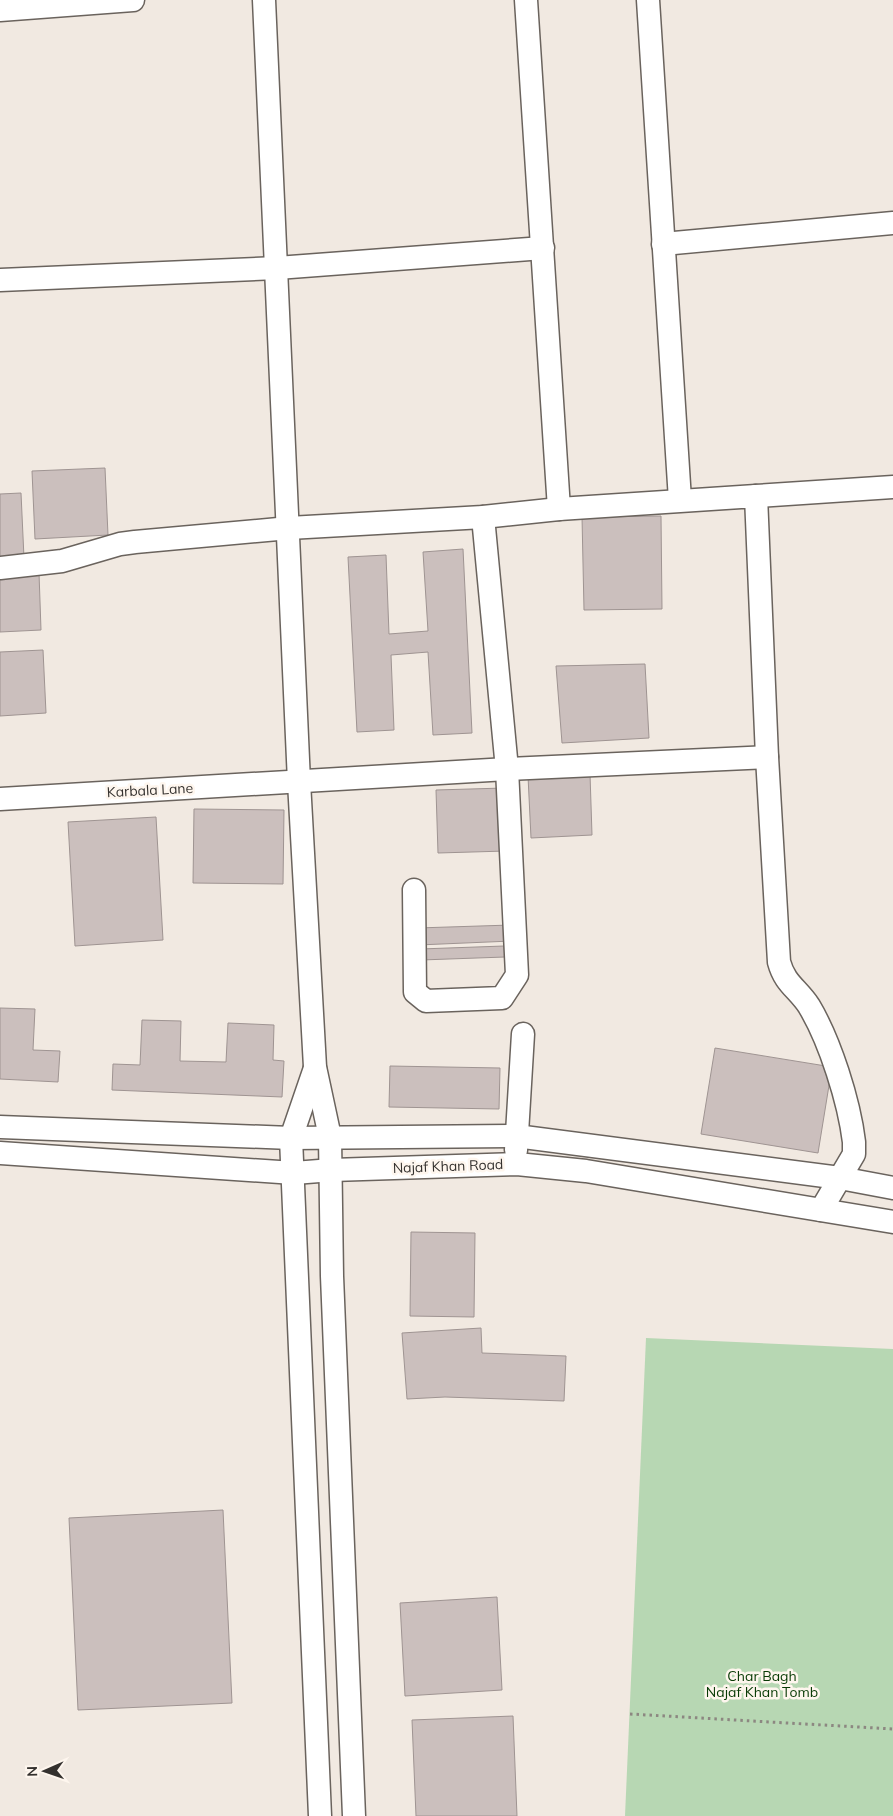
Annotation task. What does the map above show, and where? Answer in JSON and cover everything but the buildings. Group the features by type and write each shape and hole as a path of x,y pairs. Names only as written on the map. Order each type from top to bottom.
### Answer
{"street":[{"path":"0,10 133,0"},
{"path":"264,0 299,782 315,1067 330,1137 332,1170 332,1276 354,1816"},
{"path":"526,0 559,509"},
{"path":"648,0 680,500"},
{"path":"663,244 893,223"},
{"path":"0,280 277,268 543,248"},
{"path":"0,568 62,561 120,544 289,528 483,517 680,500 893,487"},
{"path":"756,496 767,757 779,962 783,976 808,1006 835,1064 854,1142 854,1154 821,1210"},
{"path":"414,890 415,992 426,1001 502,998 517,975 507,769 483,517"},
{"name":"Karbala Lane","path":"0,799 507,769 767,757"},
{"path":"517,1164 516,1136 523,1034"},
{"path":"315,1067 291,1138 294,1173 320,1816"},
{"path":"0,1127 291,1138 516,1136 840,1178 893,1188"},
{"name":"Najaf Khan Road","path":"0,1153 294,1173 517,1164 586,1171 893,1222"}],"path":[{"path":"630,1714 893,1729"}],"green space":[{"name":"Char Bagh Najaf Khan Tomb","path":"646,1338 893,1349 893,1816 625,1816"}]}
